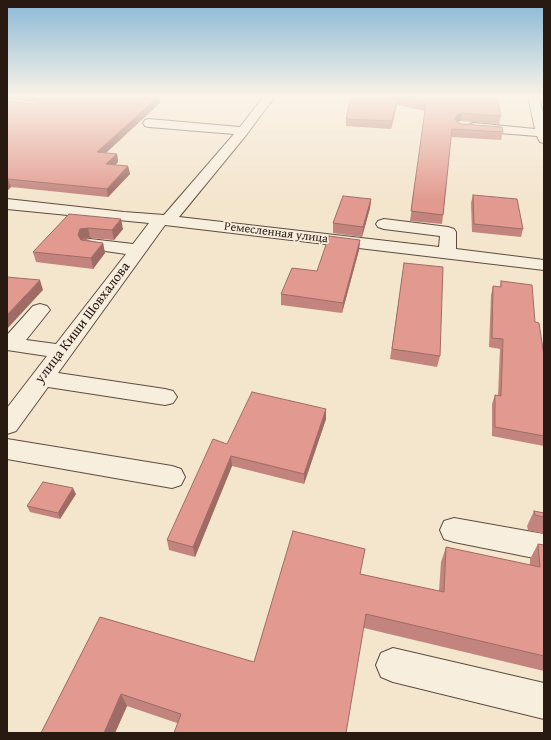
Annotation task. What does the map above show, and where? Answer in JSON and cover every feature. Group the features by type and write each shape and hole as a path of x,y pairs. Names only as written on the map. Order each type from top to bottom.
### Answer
{"street":[{"path":"238,131 243,131"},
{"name":"улица Киши Шовхалова","path":"7,425 138,250 243,131"},
{"path":"498,131 543,136"},
{"name":"Ремесленная улица","path":"7,204 164,220 544,265"},
{"path":"384,224 448,232 446,254"},
{"path":"90,244 138,250"},
{"path":"40,310 11,344 62,352"},
{"path":"42,378 165,397"},
{"path":"7,449 172,477"},
{"path":"454,530 544,547"},
{"path":"393,665 544,701"}],"building":[{"path":"7,131 121,131 97,152 117,154 106,164 128,166 107,189 7,180"},
{"path":"422,131 452,131 443,215 411,211"},
{"path":"478,131 503,131 503,132"},
{"path":"473,195 517,199 523,229 474,224"},
{"path":"343,196 371,199 363,227 333,223"},
{"path":"69,214 121,219 112,230 88,228 80,229 78,235 81,240 103,243 91,258 33,252"},
{"path":"329,236 360,240 343,303 281,294 292,268 317,271"},
{"path":"404,263 443,267 440,356 392,349"},
{"path":"7,277 40,280 7,315"},
{"path":"501,281 532,285 535,322 539,323 544,356 544,436 495,427 495,395 501,396 503,339 492,338 493,286 501,287"},
{"path":"252,392 326,409 304,474 231,456 193,547 167,540 213,439 227,444"},
{"path":"43,482 73,488 58,513 27,506"},
{"path":"534,511 544,513 544,517 535,515"},
{"path":"293,531 365,549 360,574 444,592 446,547 540,567 538,544 544,545 544,656 366,614 346,733 174,733 181,714 121,694 104,733 41,733 100,617 254,662"}]}
